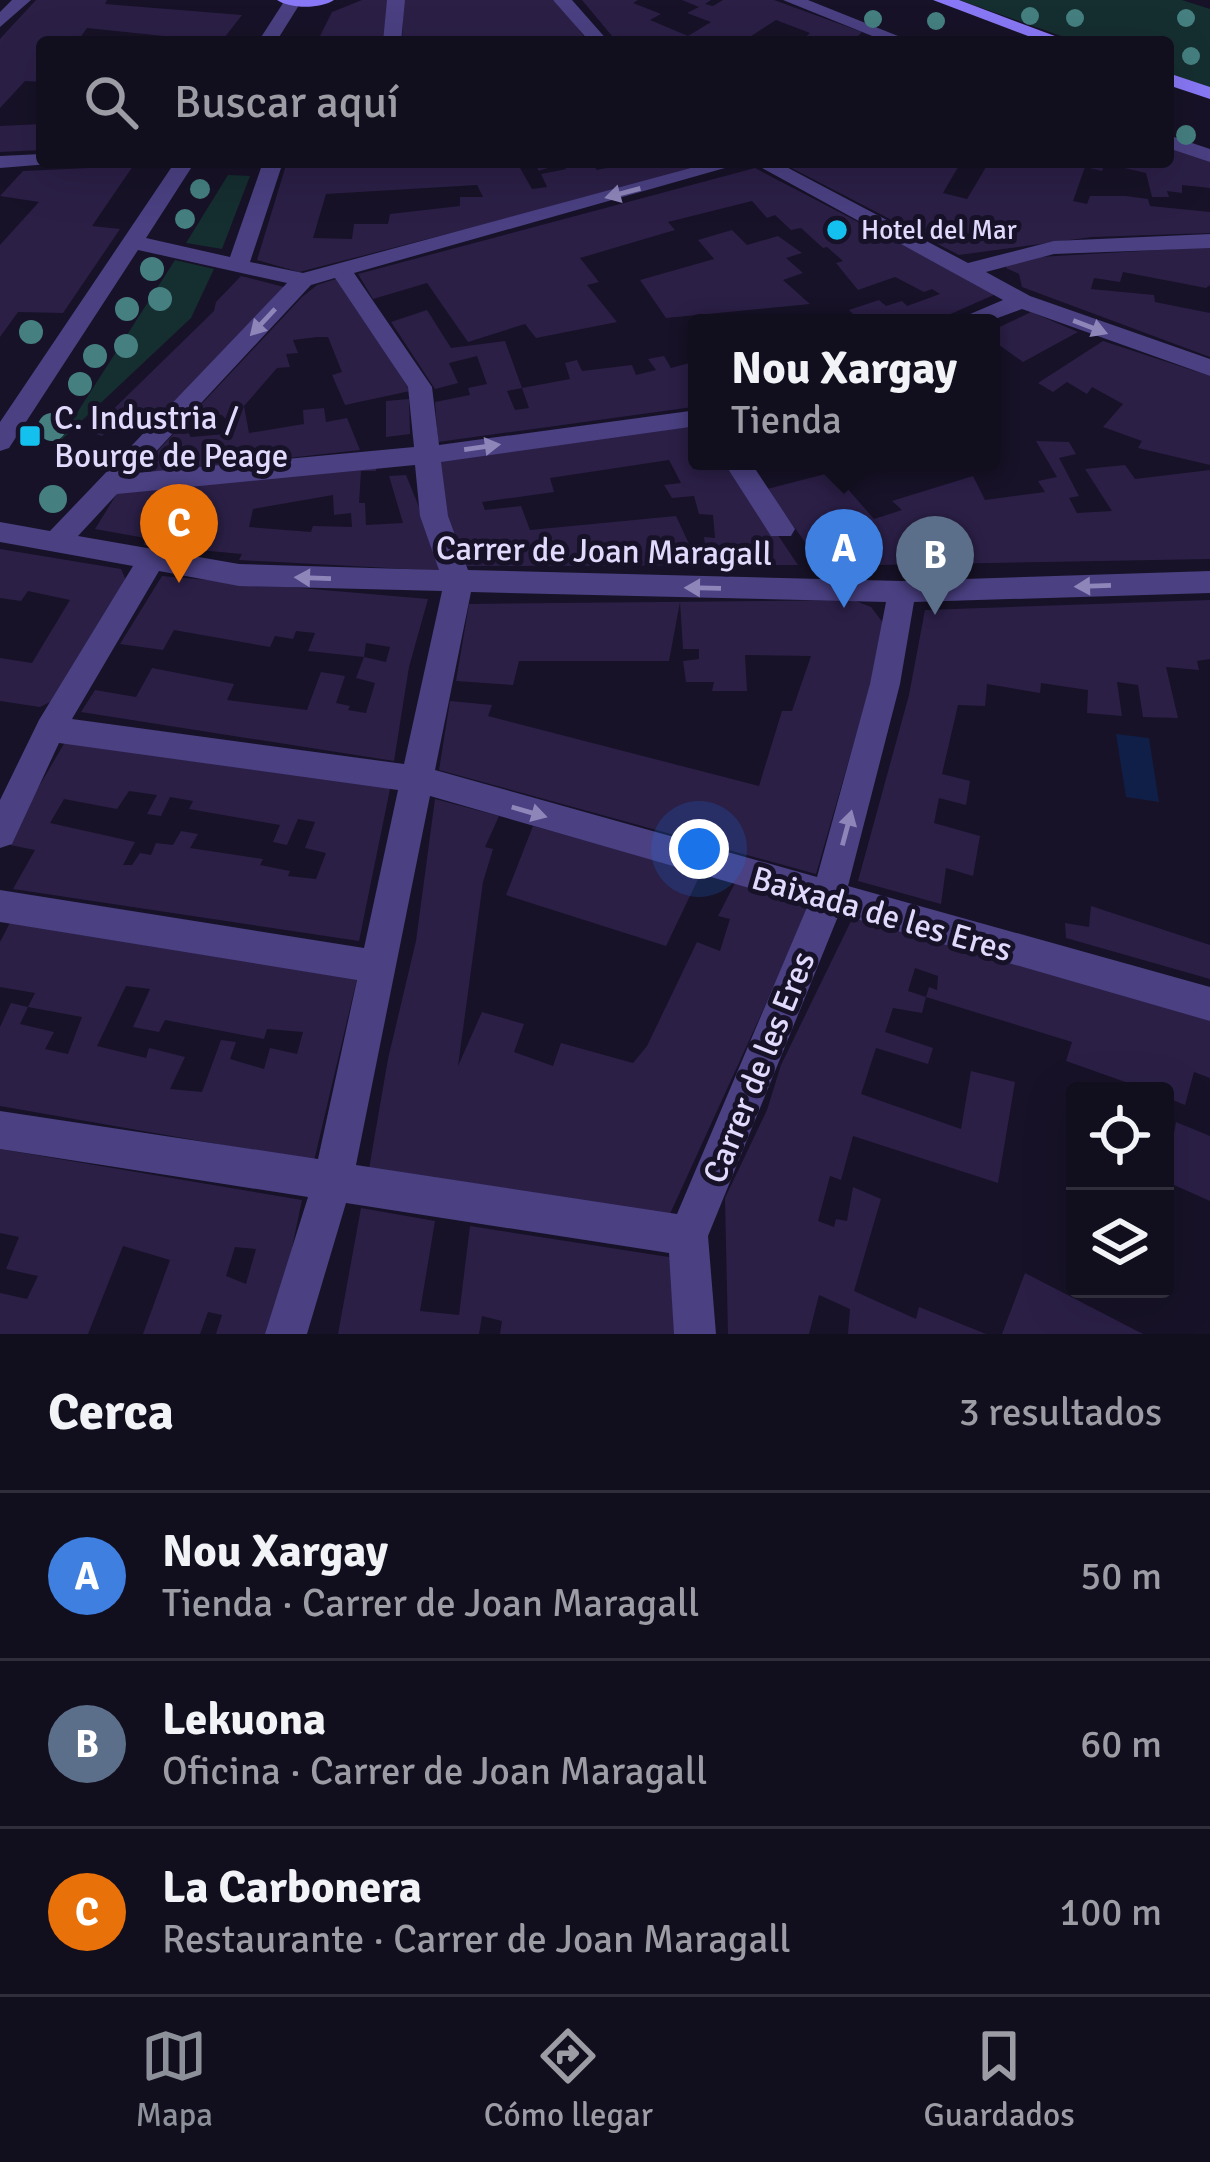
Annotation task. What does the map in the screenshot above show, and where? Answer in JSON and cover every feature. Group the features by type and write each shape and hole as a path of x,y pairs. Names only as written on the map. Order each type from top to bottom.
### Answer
{"main road":[{"path":"289,1 325,0"},
{"path":"942,0 1045,36"},
{"path":"1174,81 1210,93"}],"street":[{"path":"0,22 22,0"},
{"path":"393,36 396,0"},
{"path":"562,0 595,36"},
{"path":"792,0 869,36"},
{"path":"271,36 289,1"},
{"path":"1174,143 1210,156"},
{"path":"0,162 36,160"},
{"path":"0,442 181,168"},
{"path":"238,265 271,168"},
{"path":"132,242 303,280 714,168"},
{"path":"771,168 1022,301 1210,368"},
{"path":"967,272 989,261 1045,251 1210,241"},
{"path":"286,1334 332,1184 458,583 434,516 420,387 340,269"},
{"path":"56,542 303,280"},
{"path":"986,314 1022,301"},
{"path":"109,485 428,454 688,419"},
{"path":"742,470 781,529"},
{"name":"Carrer de Joan Maragall","path":"0,532 238,575 902,592 1210,582"},
{"path":"0,834 50,729 152,560"},
{"name":"Carrer de les Eres","path":"695,1334 688,1236 828,898 885,684 902,592"},
{"name":"Baixada de les Eres","path":"50,729 417,779 1210,1004"},
{"path":"0,906 377,967"},
{"path":"0,1130 688,1236"}],"green space":[{"path":"959,0 1182,0 1210,9 1210,88 1174,76 1174,36 1061,36"},
{"path":"228,175 250,176 222,249 186,243"},
{"path":"175,260 214,269 191,318 57,444"}],"water":[{"path":"1116,734 1149,738 1159,802 1126,797"}],"building":[{"path":"36,0 107,0 105,4 242,15 226,36 87,28 81,36 36,36 36,82 25,81 0,108 0,39"},
{"path":"362,0 389,0 386,36 320,36 332,12"},
{"path":"404,0 552,0 561,4 584,36 402,36"},
{"path":"582,0 638,0 633,3 661,14 650,20 688,36 612,36"},
{"path":"682,0 711,0 705,4 713,6 723,0 774,0 862,32 858,36 807,36 810,33 776,20 751,36 688,36 711,22 687,13 699,7"},
{"path":"36,124 36,150 0,152 0,126"},
{"path":"1174,146 1210,160 1210,188 1182,185 1182,193 1167,191 1169,197 1152,197 1146,173 1124,168 1174,168"},
{"path":"132,168 92,226 120,229 63,313 18,312 0,337 0,245 39,202 0,196 23,171"},
{"path":"285,168 520,168 532,189 547,187 541,174 564,168 704,168 299,272 257,260","holes":["477,185 483,197 460,197 460,206 390,214 388,224 354,224 352,239 313,238 326,194"]},
{"path":"755,168 996,294 950,314 853,314 849,310 879,300 886,306 902,301 907,306 940,294 932,289 924,292 895,277 858,290 836,263 843,261 827,247 801,228 791,230 775,215 767,218 752,201 668,222 675,230 580,258 599,282 587,285 617,322 536,338 525,324 468,342 427,283 373,299 358,274"},
{"path":"792,168 958,168 943,193 967,199 985,168 1085,168 1073,201 1087,204 1090,196 1126,196 1148,199 1150,206 1210,212 1210,233 1092,237 959,255"},
{"path":"732,230 747,245 778,236 802,253 786,258 803,273 783,280 810,304 666,318 640,280 714,259 698,240"},
{"path":"1210,247 1210,285 1206,288 1123,272 1120,282 1094,278 1091,289 1154,295 1155,302 1210,313 1210,357 1022,287 1019,274 1006,268 1008,262 1022,258"},
{"path":"241,276 288,288 149,433 114,423 102,436 90,432 214,311 216,302"},
{"path":"339,278 410,391 345,405 332,375 342,372 328,337 293,340 298,353 286,354 290,367 277,368 244,406 249,433 304,424 303,410 324,408 326,422 347,418 360,450 145,474 142,469 150,459 317,285","holes":["222,415 232,426 225,434 191,437 187,431 203,416"]},
{"path":"427,310 451,348 505,341 522,388 570,379 565,363 577,360 582,371 632,365 636,375 656,370 648,359 664,356 671,368 688,363 688,408 438,442 435,402 470,395 468,388 487,384 477,356 449,363 458,383 435,389 391,322","holes":["522,388 529,408 515,410 507,391"]},
{"path":"1031,312 1078,332 1023,362 1000,346 1000,327"},
{"path":"1103,341 1210,376 1210,465 1138,448 1142,441 1103,427 1123,404 1092,387 1087,394 1067,382 1053,392 1038,383"},
{"path":"409,399 410,434 386,437 386,401"},
{"path":"688,425 688,470 734,470 798,565 467,566 443,506 439,459","holes":["669,460 681,483 664,485 672,498 694,496 699,514 713,515 715,538 704,537 705,544 690,546 676,516 530,530 521,506 485,510 482,502 554,492 550,478"]},
{"path":"1036,441 1069,442 1076,454 1059,458 1079,496 1069,498 1077,513 1112,511 1085,469 1125,465 1135,479 1210,470 1210,559 822,566 767,489 833,472 874,519 902,510 892,501 973,476 985,500 1045,492 1038,481 1057,477"},
{"path":"377,464 376,471 361,471 359,503 365,503 366,525 403,523 389,476 406,475 445,571 239,560 242,554 144,545 145,538 95,529 118,492","holes":["333,495 334,515 351,513 352,527 313,526 311,532 249,527 253,509"]},
{"path":"0,549 121,569 128,585 62,696 40,707 0,701 0,658 32,663 70,600 28,591 21,601 0,598"},
{"path":"162,576 428,599 409,667 394,761 81,712 95,690 136,697 152,668 234,684 227,700 307,710 321,672 345,676 336,703 366,713 375,683 356,678 364,657 308,651 315,633 296,631 293,639 275,636 270,647 174,630 163,650 120,644","holes":["366,643 390,647 386,662 364,657"]},
{"path":"853,600 871,607 887,628 816,874 439,770 450,701 492,705 488,716 759,786 782,711 792,711 811,656 745,655 747,691 712,691 714,682 686,682 683,661 699,659 699,649 683,649 680,602 669,661 519,661 513,685 456,681 469,604"},
{"path":"1210,600 1210,659 1197,661 1199,670 1166,667 1178,718 1143,717 1138,685 1117,682 1122,716 1087,713 1088,690 1041,683 1040,693 987,684 985,706 958,705 942,774 970,781 966,805 939,798 934,823 980,836 973,876 946,868 941,904 858,881 909,695 925,610"},
{"path":"68,737 391,784 359,941 13,889 35,850 5,844","holes":["129,791 157,795 147,814 161,816 170,797 193,801 189,809 280,825 273,842 287,845 298,819 315,822 305,848 326,853 316,879 288,876 290,871 260,865 263,859 190,848 198,834 181,831 173,845 156,843 151,855 140,853 132,865 123,865 135,842 50,823 64,799 117,809"]},
{"path":"435,799 499,816 485,847 493,849 483,882 458,1066 482,1012 524,1024 514,1052 553,1066 561,1043 633,1063 647,1046 697,942 720,951 730,919 718,916 735,883 811,905 669,1216 369,1169 416,941"},
{"path":"533,826 701,873 666,946 506,895"},
{"path":"1091,906 1210,945 1210,979 1066,938 1065,923 1089,927"},
{"path":"13,917 359,970 314,1161 0,1106 0,1027 11,1003 28,1007 35,993 0,987 0,942","holes":["126,986 150,989 133,1027 159,1032 165,1020 264,1039 267,1029 303,1032 297,1054 270,1048 264,1069 230,1059 236,1042 221,1040 202,1092 170,1089 185,1057 149,1048 146,1058 97,1046","28,1007 82,1017 68,1054 45,1049 54,1032 20,1024"]},
{"path":"853,917 1210,1017 1210,1078 1194,1072 1185,1105 1174,1101 1174,1082 1126,1082 1066,1061 1072,1042 926,997 922,1013 893,1008 885,1032 933,1048 928,1064 876,1048 861,1094 961,1129 971,1071 1015,1082 998,1183 853,1136 841,1180 830,1176 818,1221 834,1227 836,1219 847,1221 853,1187 881,1199 854,1291 916,1319 919,1307 986,1334 848,1334 850,1309 819,1295 809,1334 728,1334 725,1198 767,1110 781,1065","holes":["915,968 938,976 937,990 929,987 926,997 908,991"]},
{"path":"1176,1122 1210,1136 1210,1201 1174,1185"},
{"path":"0,1149 302,1200 274,1334 216,1334 222,1315 208,1312 200,1334 143,1334 170,1260 123,1246 88,1334 0,1334 0,1293 27,1299 38,1276 6,1269 19,1237 0,1233","holes":["235,1247 256,1249 246,1284 226,1276"]},
{"path":"361,1208 435,1221 420,1311 459,1315 470,1226 675,1258 679,1334 500,1334 502,1321 482,1316 479,1334 338,1334"},
{"path":"1025,1273 1143,1334 1002,1334"}],"place":[{"name":"Hotel del Mar","path":"837,230"},
{"name":"C. Industria / Bourge de Peage","path":"30,436"},
{"name":"La Carbonera","path":"179,583"},
{"name":"Nou Xargay","path":"844,608"},
{"name":"Lekuona","path":"935,615"}]}
